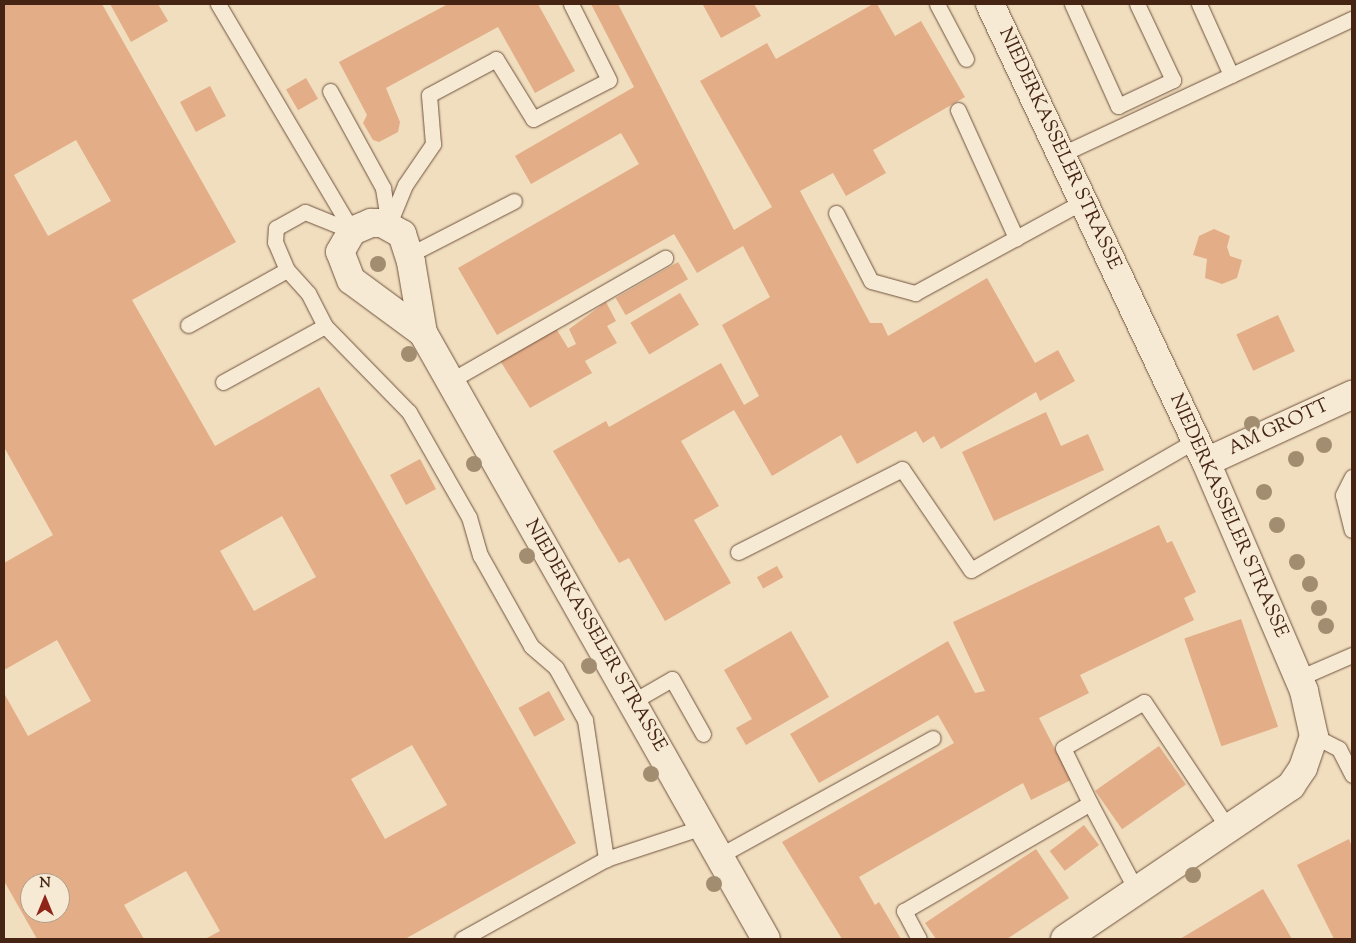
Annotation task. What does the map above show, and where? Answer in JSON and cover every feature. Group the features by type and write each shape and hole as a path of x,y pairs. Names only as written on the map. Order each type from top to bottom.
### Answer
{"street":[{"name":"NIEDERKASSELER STRASSE","path":"990,4 1201,451 1299,678 1312,714 1314,736 1303,768 1291,786 1065,939"},
{"path":"352,231 371,222 389,224"},
{"name":"NIEDERKASSELER STRASSE","path":"389,224 402,234 409,255 423,333 766,939"},
{"name":"NIEDERKASSELER STRASSE","path":"352,231 340,252 351,280 423,333"},
{"name":"AM GROTT","path":"1201,451 1352,395"}],"lane":[{"path":"218,4 352,231"},
{"path":"389,224 405,185 433,144 429,95 496,59 532,119 609,80 571,4"},
{"path":"938,4 966,60"},
{"path":"1072,4 1118,106 1173,80 1137,4"},
{"path":"1199,4 1232,75"},
{"path":"1062,154 1352,19"},
{"path":"330,91 383,188 389,224"},
{"path":"958,110 1016,238"},
{"path":"409,255 514,201"},
{"path":"836,213 871,281 915,293 1084,201"},
{"path":"352,231 305,212 276,228 275,242 287,270 308,293 325,326 409,412 469,517 480,556 531,646 556,668 586,720 606,859"},
{"path":"450,381 665,258"},
{"path":"188,325 287,270"},
{"path":"223,382 325,326"},
{"path":"738,552 902,469 971,570 1201,451"},
{"path":"1352,477 1343,495 1352,530"},
{"path":"1299,678 1352,655"},
{"path":"632,702 672,679 703,734"},
{"path":"1136,890 1090,804 1063,748 1144,702 1228,828"},
{"path":"1314,736 1339,749 1352,775"},
{"path":"719,856 933,738"},
{"path":"919,939 904,911 1090,804"},
{"path":"462,939 606,859 703,827"}],"building":[{"path":"4,4 102,4 236,242 132,300 215,446 319,387 576,843 405,939 205,939 220,931 186,871 124,905 144,939 37,939 28,923 70,923 70,873 20,873 20,909 4,881 4,693 28,736 91,701 57,640 4,670 4,563 53,535 4,447","holes":["76,140 111,201 48,236 14,175","282,516 316,577 254,611 220,551","412,745 447,805 385,839 351,779"]},
{"path":"110,4 158,4 168,21 131,42"},
{"path":"448,4 538,4 575,71 535,93 498,27 386,88 400,122 398,132 379,142 373,140 363,123 367,115 339,62"},
{"path":"591,4 618,4 734,230 772,207 700,81 767,43 776,59 873,4 877,4 895,36 921,21 965,97 873,150 886,173 846,196 833,173 800,191 870,323 882,323 888,336 987,278 1035,363 1058,350 1075,381 1040,401 1036,392 941,449 934,436 923,443 916,431 857,464 841,435 772,476 734,410 681,441 719,506 694,520 731,583 665,621 629,558 619,563 553,451 606,421 609,427 721,363 744,405 759,396 722,325 770,297 743,246 697,273 674,234 497,335 458,268 639,164 621,133 531,184 515,156 634,87"},
{"path":"754,4 761,16 721,38 703,5"},
{"path":"306,78 318,99 298,110 286,90"},
{"path":"210,86 226,116 196,132 180,102"},
{"path":"1214,229 1230,236 1227,247 1230,256 1242,260 1237,278 1222,284 1205,278 1207,259 1193,255 1199,236"},
{"path":"678,262 688,279 626,315 616,298"},
{"path":"680,293 699,325 649,355 630,323"},
{"path":"606,302 616,321 607,326 617,343 585,361 592,373 530,408 499,359 547,332 557,330 568,348 576,344 569,329"},
{"path":"1278,315 1295,351 1253,371 1236,334"},
{"path":"1046,412 1061,446 1088,434 1104,470 994,521 962,452"},
{"path":"420,459 436,489 406,505 390,475"},
{"path":"1159,525 1167,543 1172,541 1196,592 1184,598 1194,620 1080,675 1089,693 1039,718 1071,780 1031,800 1023,783 859,877 875,905 879,902 901,939 842,939 782,842 954,743 938,715 819,783 790,734 948,641 975,693 985,691 953,622"},
{"path":"777,566 783,577 763,589 757,577"},
{"path":"1241,619 1278,727 1221,746 1184,639"},
{"path":"791,631 829,697 746,745 736,728 752,719 724,670"},
{"path":"549,691 565,720 534,737 518,708"},
{"path":"1159,746 1186,785 1122,829 1095,791"},
{"path":"1084,825 1099,845 1065,871 1050,851"},
{"path":"1349,839 1352,847 1352,939 1334,939 1297,865"},
{"path":"1036,849 1069,898 1007,939 936,939 925,923"},
{"path":"1263,889 1292,939 1180,939"}]}
